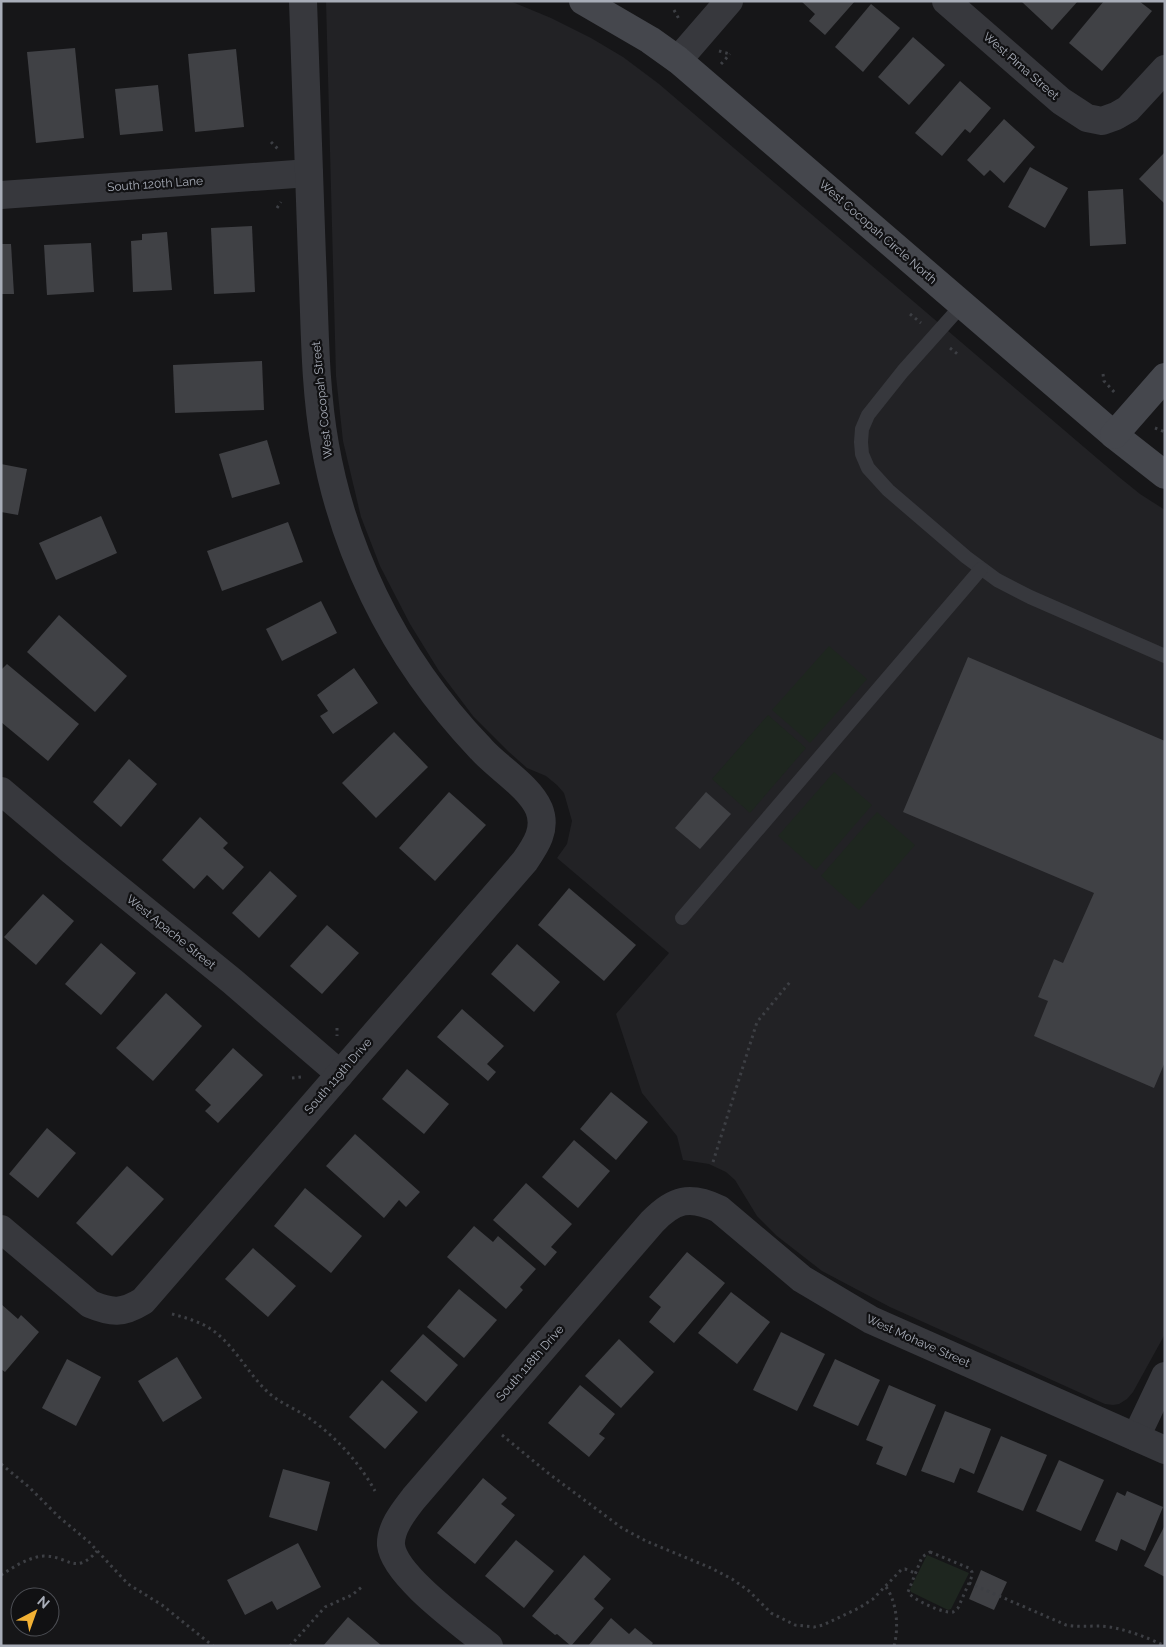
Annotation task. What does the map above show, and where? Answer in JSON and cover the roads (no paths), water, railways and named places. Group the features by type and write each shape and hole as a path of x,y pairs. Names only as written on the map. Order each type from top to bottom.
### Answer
{"street":[{"name":"West Cocopah Street","path":"303,1 318,379 324,443 338,501 350,539 374,596 415,668 438,699 481,750 531,797 538,809 542,823"},
{"name":"West Cocopah Circle North","path":"583,1 650,40 678,60 1114,436 1165,475"},
{"path":"678,60 729,1"},
{"name":"West Pima Street","path":"946,1 1073,110 1087,118 1102,121 1128,109 1165,69"},
{"name":"South 120th Lane","path":"1,195 309,173"},
{"path":"1114,436 1165,377"},
{"name":"West Apache Street","path":"1,791 232,981 340,1074"},
{"name":"South 119th Drive","path":"1,1229 90,1304 116,1312 131,1308 143,1301 525,860 540,837 542,823"},
{"name":"West Mohave Street","path":"691,1200 705,1202 719,1209 802,1278 863,1316 1165,1450"},
{"name":"South 118th Drive","path":"489,1646 410,1578 398,1563 391,1546 395,1528 403,1512 414,1498 652,1222 663,1211 676,1203 691,1200"},
{"path":"1136,1437 1165,1376"}],"lane":[{"path":"962,305 868,416 862,429 862,454 868,468 888,490 981,569 997,580 1030,597 1165,656"},
{"path":"682,918 981,569"}]}
